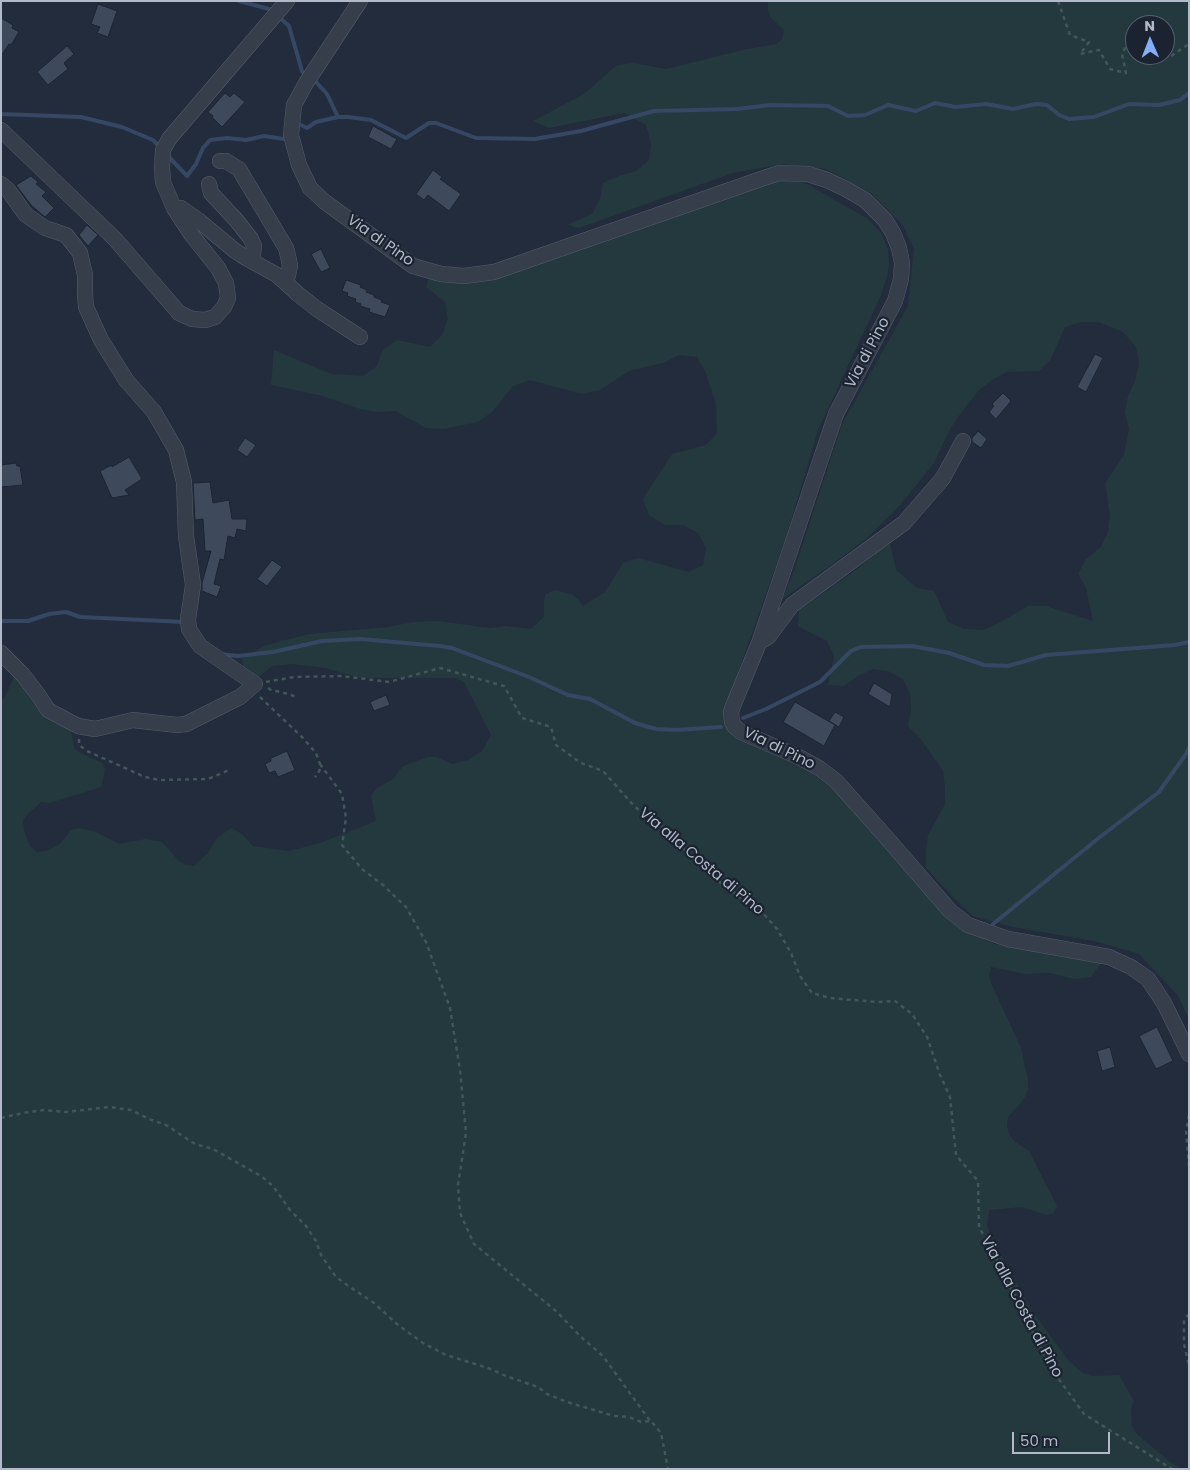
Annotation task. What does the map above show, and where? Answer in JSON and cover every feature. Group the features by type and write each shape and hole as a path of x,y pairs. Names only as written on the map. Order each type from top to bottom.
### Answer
{"street":[{"path":"1,130 115,238 179,314 192,319 205,320 216,317 224,308 228,298 226,283 218,268 191,234 174,208 163,182 163,150 169,139 287,1"},
{"name":"Via di Pino","path":"360,1 306,83 294,105 291,135 299,165 310,188 325,202 414,266 441,274 464,276 494,272 760,179 793,172 827,180 846,189 864,200 885,220 900,248 902,263 901,279 895,301 836,414 759,643 732,706 734,726 740,732 799,757 819,768 836,781 950,912 968,925 1008,939 1109,957 1131,967 1148,979 1164,1003 1189,1054"},
{"path":"220,161 239,169 286,248 290,266 284,282"},
{"path":"1,184 8,190 26,215 45,228 66,236 80,254 85,275 86,307 101,340 126,380 154,412 176,450 184,482 186,536 193,585 188,619 189,629 200,646 255,684 240,697 186,724 177,726 133,720 95,729 78,726 48,710 23,675 1,654"},
{"path":"208,184 211,193 251,239 254,246 252,261"},
{"path":"174,208 181,208 234,250 277,275 317,309 360,337"},
{"path":"759,643 769,636 792,605 904,523 943,478 963,441"}],"path":[{"path":"1058,1 1070,34 1089,42 1080,54 1099,50 1110,69 1126,73 1122,54 1125,48"},
{"path":"1175,53 1189,44"},
{"name":"Via alla Costa di Pino","path":"255,684 294,677 342,676 389,682 440,668 504,686 522,718 551,727 556,745 582,763 603,771 636,807 664,828 723,885 762,912 778,929 800,976 812,993 830,998 895,1002 912,1014 927,1037 950,1097 956,1155 978,1181 979,1227 1050,1367 1084,1414 1172,1469"},
{"path":"296,697 271,690 263,685 255,684 253,688 316,753 320,764 342,794 346,818 342,845 362,869 384,885 406,907 426,942 450,1008 460,1070 466,1133 458,1185 460,1213 474,1244 556,1311 603,1356 661,1433 668,1469"},
{"path":"78,726 80,745 87,751 145,777 160,780 208,779 230,770"},
{"path":"315,777 320,769 320,764"},
{"path":"1,1118 44,1110 66,1112 109,1108 130,1110 166,1125 195,1144 213,1149 249,1169 273,1186 290,1210 306,1226 316,1241 321,1255 336,1276 374,1303 423,1344 446,1355 488,1368 538,1387 547,1394 567,1402 614,1416 629,1417 641,1422 651,1421"},
{"path":"1189,1116 1186,1131 1189,1166"},
{"path":"1189,1314 1184,1320 1184,1344 1189,1365"}],"green space":[{"path":"768,1 1189,1 1189,1020 1179,997 1139,954 1094,941 1013,927 973,916 955,899 926,868 928,835 945,804 943,771 920,738 908,726 911,710 910,693 903,679 888,671 873,669 858,676 844,686 828,685 834,656 827,641 798,626 799,610 890,543 896,570 917,588 934,591 948,622 965,629 983,630 1028,606 1046,606 1093,621 1086,588 1078,574 1086,559 1101,547 1108,532 1110,515 1105,483 1124,455 1129,429 1125,412 1128,396 1135,381 1139,364 1136,347 1123,332 1099,322 1081,322 1065,327 1051,359 1039,371 1006,372 979,390 949,431 934,463 901,504 869,536 782,599 792,577 842,424 908,306 914,249 902,224 871,193 826,169 784,164 733,173 579,228 567,225 592,214 600,199 603,183 636,171 649,160 651,144 646,125 624,113 549,128 533,121 584,94 616,66 633,63 666,69 742,50 776,44 782,39 784,30 771,18 768,10"},
{"path":"784,180 805,183 868,219 882,234 888,249 888,273 881,295 818,430 787,535 728,701 726,713 835,790 975,935 995,944 1102,962 1091,977 1074,979 1050,973 1025,974 991,967 989,975 991,983 1021,1048 1028,1080 1028,1089 1025,1097 1008,1117 1007,1126 1009,1134 1014,1141 1029,1151 1057,1206 1054,1213 1046,1215 1022,1207 989,1210 987,1226 998,1250 1032,1311 1069,1361 1083,1373 1092,1376 1119,1375 1134,1401 1131,1409 1132,1426 1137,1434 1170,1462 1182,1469 1,1469 1,700 5,697 16,672 70,727 75,750 102,763 105,770 101,787 50,803 41,802 28,814 23,821 24,830 30,846 37,852 46,851 60,844 71,830 79,828 96,832 119,844 145,839 162,842 179,861 186,865 194,866 208,853 217,838 231,828 242,834 253,846 289,851 320,843 376,821 371,795 377,788 393,779 403,766 428,757 437,757 452,764 468,760 482,751 491,735 464,682 456,678 360,678 326,668 291,664 272,666 259,677 243,670 242,657 267,645 309,634 388,627 413,622 439,621 489,628 506,626 531,629 544,617 546,594 555,590 571,594 583,606 605,592 623,563 638,558 689,572 703,565 706,548 698,533 683,525 665,525 649,515 643,499 672,454 706,445 717,433 716,404 705,371 697,357 679,355 663,363 629,371 600,390 582,394 530,380 513,386 492,412 478,422 443,429 426,428 395,411 378,412 360,409 323,396 271,385 274,350 331,374 363,376 377,366 383,350 397,340 430,347 442,335 448,319 445,302 426,287 428,278 485,281 765,182"}],"building":[{"path":"98,4 117,11 108,37 97,33 100,27 91,24"},
{"path":"1,18 13,25 12,28 19,32 1,56"},
{"path":"67,46 74,54 64,63 68,69 48,85 37,72"},
{"path":"225,93 230,97 234,93 245,102 222,127 208,112"},
{"path":"373,126 397,139 391,149 368,137"},
{"path":"433,170 442,177 440,179 461,194 449,211 428,195 424,200 416,194"},
{"path":"31,176 38,182 36,184 46,192 42,196 54,208 45,217 31,205 16,185"},
{"path":"87,225 98,235 88,246 79,235"},
{"path":"321,249 330,268 321,272 311,254"},
{"path":"346,280 361,285 360,287 367,290 366,292 382,300 381,302 390,305 385,317 369,312 370,309 360,306 361,304 355,302 356,299 347,296 348,293 342,291"},
{"path":"1095,354 1103,358 1086,392 1077,387"},
{"path":"1003,393 1011,401 996,419 989,412 994,406 992,404"},
{"path":"978,431 987,439 981,448 972,442 972,438"},
{"path":"245,438 256,445 247,457 237,450"},
{"path":"129,457 142,479 125,490 129,495 112,498 100,471 112,465 112,467"},
{"path":"16,463 17,466 20,466 23,485 1,487 1,465"},
{"path":"210,482 213,503 229,500 232,519 247,519 246,531 237,529 235,538 228,536 224,560 220,559 214,584 221,586 217,597 202,591 202,583 211,551 205,551 203,519 195,520 193,483"},
{"path":"272,560 282,567 267,586 257,579"},
{"path":"874,683 892,694 890,707 868,694"},
{"path":"386,695 390,705 374,711 370,702"},
{"path":"795,702 835,725 824,746 783,722"},
{"path":"835,712 844,717 839,727 829,721"},
{"path":"287,751 295,770 278,777 275,771 269,773 265,764 271,761 271,758"},
{"path":"1157,1027 1173,1061 1156,1069 1139,1036"},
{"path":"1110,1047 1115,1067 1102,1071 1097,1051"}],"waterway":[{"path":"239,1 269,9 273,13"},
{"path":"279,17 289,26 302,71 307,76"},
{"path":"312,81 316,82 327,94 338,117"},
{"path":"301,125 307,128 316,122 338,117 348,117 371,120 406,138 429,123 436,123 476,138 535,139 581,131 654,111 737,109 771,105 828,106 848,116 865,115 888,105 916,111 935,103 955,107 986,104 1013,109 1036,104 1047,105 1059,115 1069,119 1094,117 1129,104 1159,105 1180,100 1189,93"},
{"path":"1,114 81,117 122,127 153,140 160,147"},
{"path":"168,156 187,176 196,164 203,148 210,140 227,138 246,140 264,136 284,139"},
{"path":"1,621 28,621 49,614 66,612 80,617 184,622"},
{"path":"220,654 238,656 273,652 322,641 360,639 440,646 452,648 529,677 568,695 590,699 635,723 656,729 676,730 721,727"},
{"path":"743,718 766,709 820,682 851,651 861,647 912,646 949,653 984,665 1008,666 1046,655 1175,645 1189,642"},
{"path":"993,924 1159,792 1189,748"}]}
